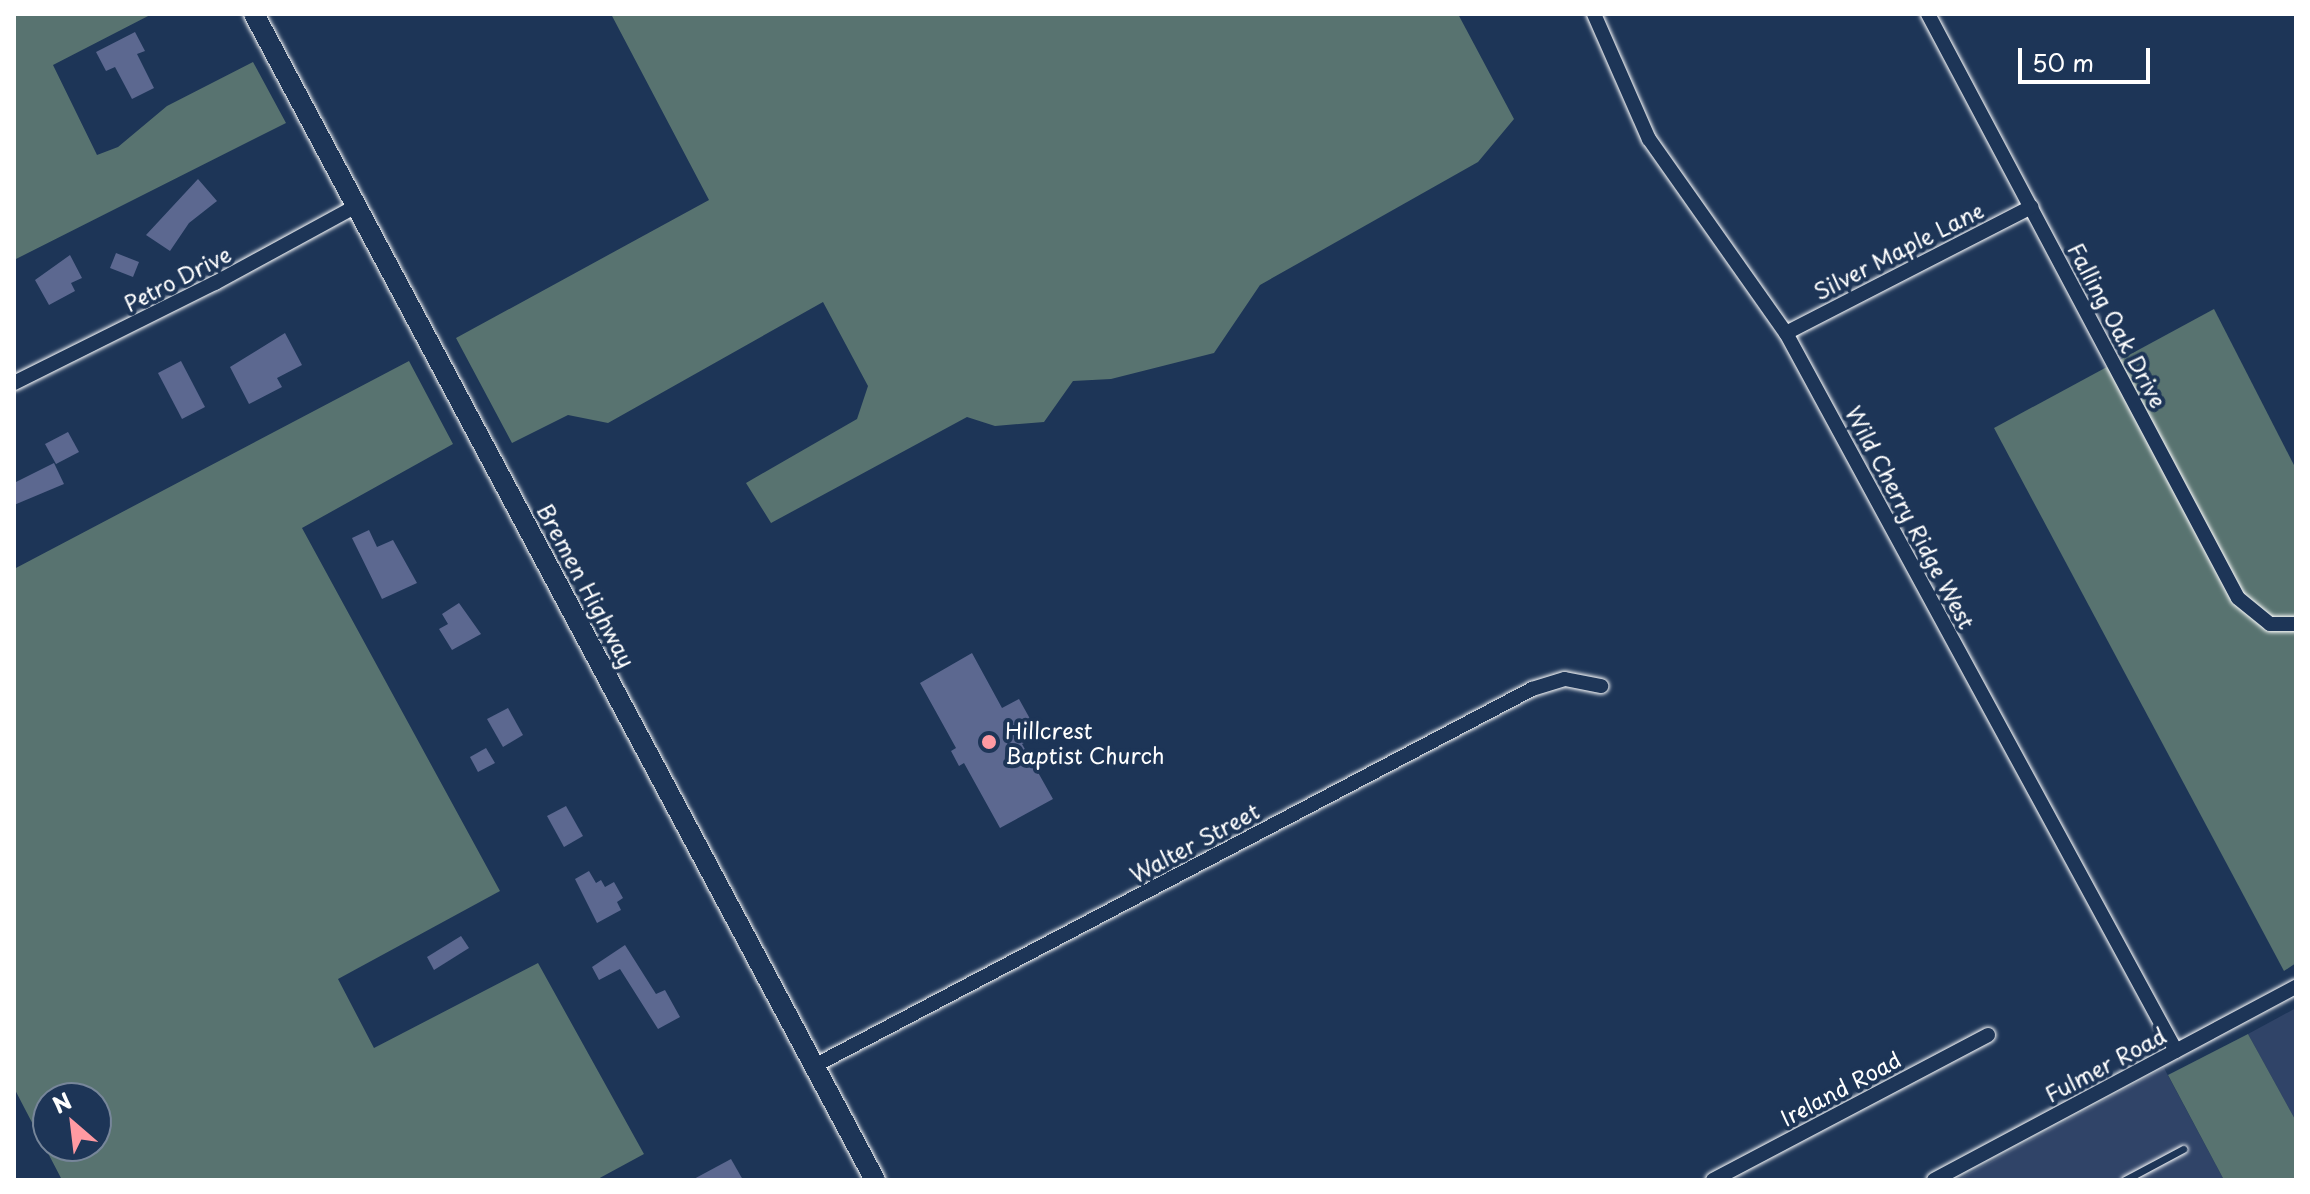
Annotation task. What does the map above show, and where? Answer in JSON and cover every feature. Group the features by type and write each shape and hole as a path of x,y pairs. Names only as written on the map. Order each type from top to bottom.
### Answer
{"main road":[{"name":"Bremen Highway","path":"254,14 875,1180"}],"street":[{"name":"Wild Cherry Ridge West","path":"1594,14 1649,139 1786,333 2176,1051"},
{"name":"Falling Oak Drive","path":"1928,14 2238,598 2270,624 2296,624"},
{"name":"Petro Drive","path":"14,383 356,206"},
{"name":"Silver Maple Lane","path":"1786,333 2031,207"},
{"name":"Walter Street","path":"814,1066 1532,689 1565,679 1601,686"},
{"name":"Fulmer Road","path":"1934,1180 2296,987"},
{"name":"Ireland Road","path":"1713,1180 1988,1035"}],"lane":[{"path":"2125,1180 2183,1149"}],"shaded area":[{"path":"2296,1008 2296,1121 2248,1034"},
{"path":"2164,1068 2224,1180 1957,1180"}],"green space":[{"path":"14,14 152,14 53,65 97,155 118,147 167,106 253,62 286,123 14,260"},
{"path":"611,14 1458,14 1514,119 1478,162 1260,285 1214,353 1111,379 1073,381 1044,422 995,426 967,417 771,523 746,483 857,419 868,386 823,302 608,423 568,415 512,443 456,338 709,200"},
{"path":"2214,309 2296,469 2296,963 2284,971 1994,428"},
{"path":"409,361 453,444 302,528 500,891 338,979 374,1048 538,963 644,1154 596,1180 62,1180 53,1162 112,1162 112,1082 32,1082 32,1122 14,1088 14,569"},
{"path":"2248,1034 2296,1121 2296,1180 2224,1180 2168,1075"}],"building":[{"path":"135,32 145,51 137,54 154,88 132,99 115,67 106,71 96,52"},
{"path":"198,179 217,201 189,223 170,251 146,235"},
{"path":"116,253 139,262 133,277 110,268"},
{"path":"70,255 82,278 71,283 75,291 49,305 35,280"},
{"path":"285,333 302,365 277,378 282,387 249,404 230,367"},
{"path":"181,361 205,407 182,419 158,373"},
{"path":"68,432 79,452 56,464 45,444"},
{"path":"54,463 64,484 14,505 14,483"},
{"path":"369,530 377,547 393,540 417,583 382,599 352,538"},
{"path":"459,603 481,634 452,650 439,629 448,624 442,614"},
{"name":"Hillcrest Baptist Church","path":"972,653 1002,708 1019,699 1039,735 1022,744 1053,799 1000,828 964,763 959,766 951,751 956,748 920,683"},
{"path":"508,708 523,735 503,747 487,719"},
{"path":"486,748 495,763 478,772 470,757"},
{"path":"566,806 583,836 564,847 547,816"},
{"path":"589,871 596,883 601,880 605,887 614,882 623,898 617,902 621,910 597,923 575,879"},
{"path":"461,936 469,948 434,970 427,957"},
{"path":"625,945 656,994 665,990 680,1017 658,1029 620,969 599,980 592,967"},
{"path":"731,1159 743,1180 692,1180"}],"place":[{"name":"Hillcrest Baptist Church","path":"989,742"}]}
